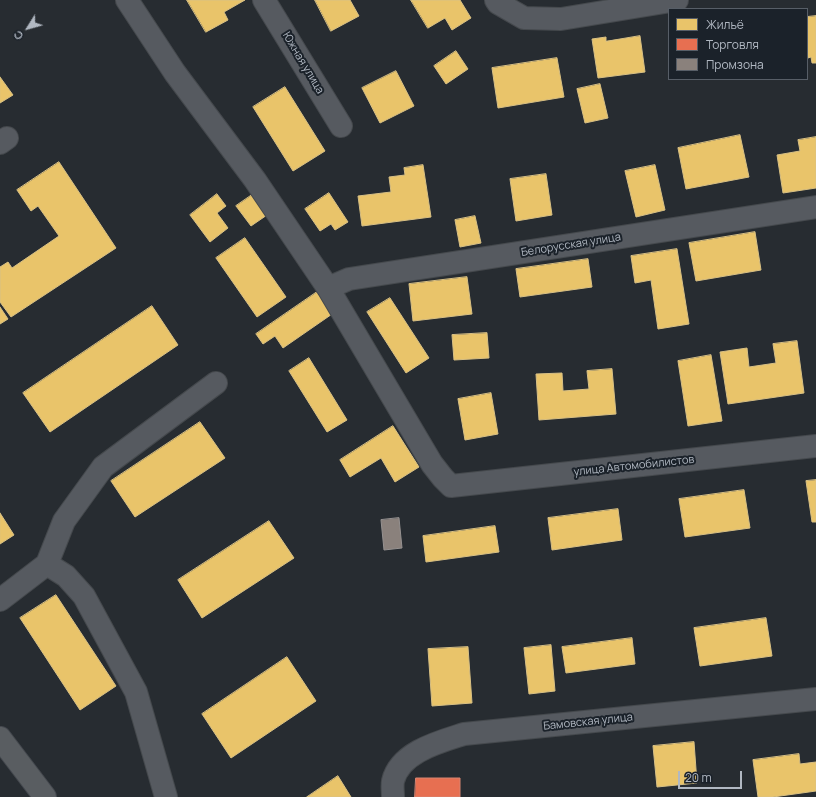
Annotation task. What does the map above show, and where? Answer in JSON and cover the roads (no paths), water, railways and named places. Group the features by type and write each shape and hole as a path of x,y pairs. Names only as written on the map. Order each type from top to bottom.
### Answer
{"main road":[{"path":"0,738 46,797"}],"street":[{"path":"127,0 175,73 255,180 328,288"},
{"name":"Южная улица","path":"264,0 341,126"},
{"path":"496,0 498,3 524,18 561,19 677,0"},
{"name":"Белорусская улица","path":"328,288 349,279 816,207"},
{"name":"улица Автомобилистов","path":"328,288 432,464 451,486 816,446"},
{"path":"0,600 47,564 64,521 103,467 216,383"},
{"path":"47,564 66,576 84,596 136,692 166,797"},
{"name":"Бамовская улица","path":"393,797 393,781 405,760 427,747 464,734 816,700"}]}
